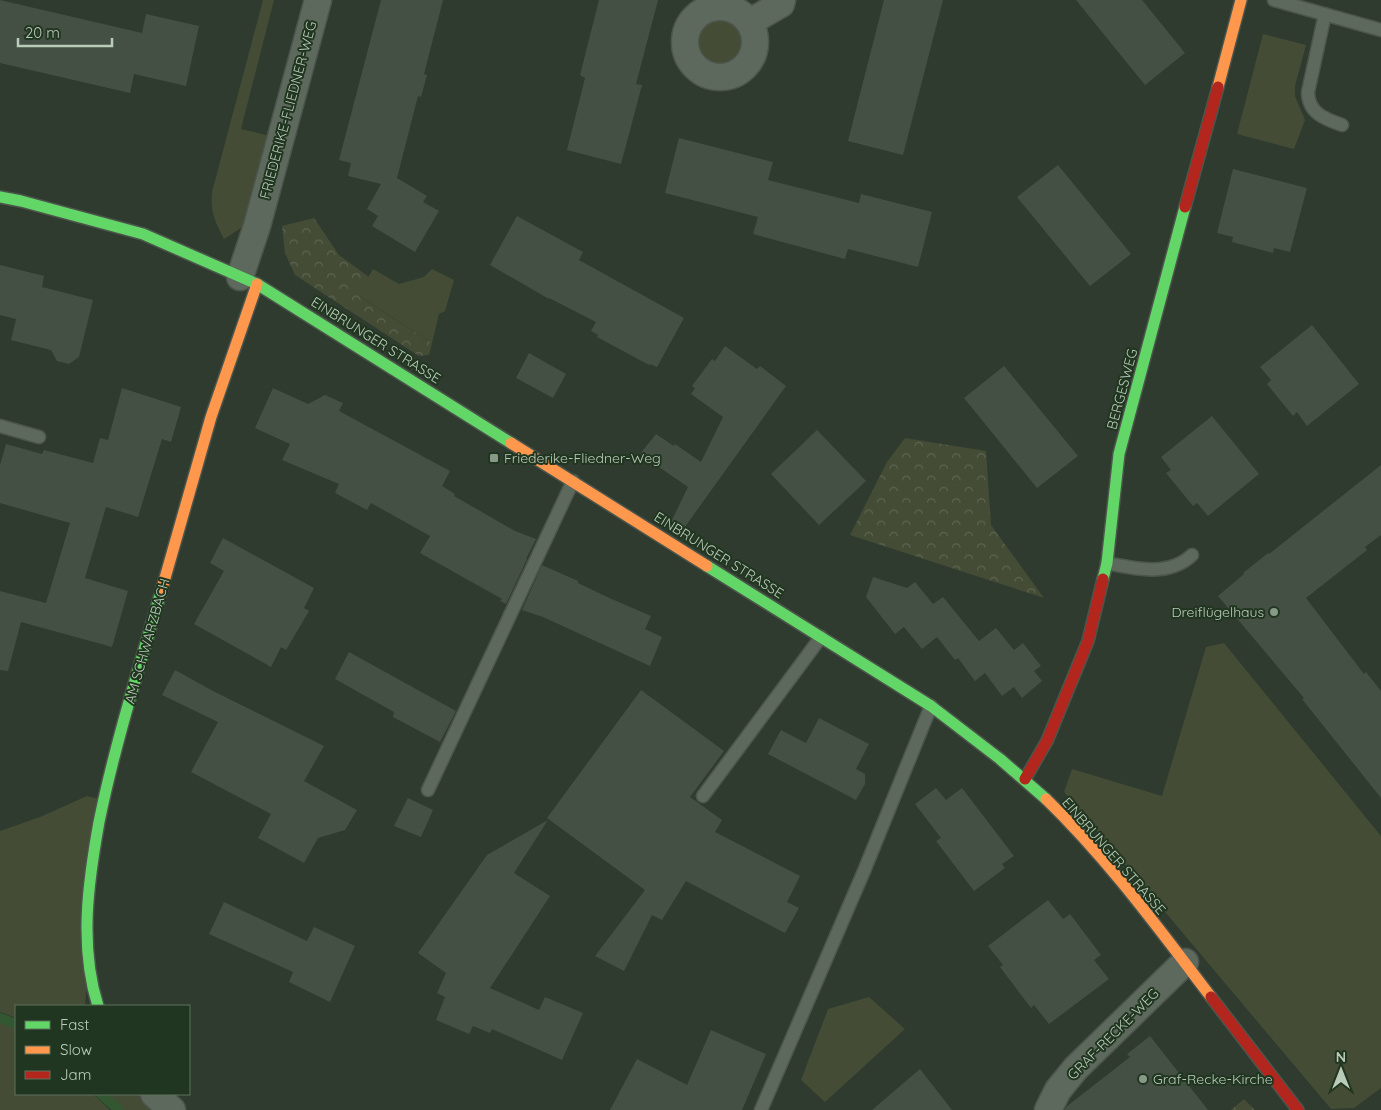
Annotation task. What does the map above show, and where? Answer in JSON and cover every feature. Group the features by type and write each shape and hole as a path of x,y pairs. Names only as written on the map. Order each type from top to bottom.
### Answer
{"street":[{"name":"FRIEDERIKE-FLIEDNER-WEG","path":"249,280 257,226 318,0"},
{"path":"750,22 781,4 782,0"},
{"name":"BERGESWEG","path":"1025,780 1047,741 1088,641 1107,563 1120,454 1241,0"},
{"name":"EINBRUNGER STRASSE","path":"0,197 106,222 143,234 249,280 932,706 980,742 1025,780 1093,850 1185,962 1298,1110"},
{"name":"AM SCHWARZBACH","path":"98,1005 93,990 88,957 90,871 109,773 249,280"},
{"name":"GRAF-RECKE-WEG","path":"1048,1110 1058,1090 1076,1068 1185,962"},
{"path":"155,1095 172,1110"}],"lane":[{"path":"1274,0 1381,30"},
{"path":"1326,14 1308,99 1314,110 1321,116 1342,125"},
{"path":"0,426 39,437"},
{"path":"428,790 573,481"},
{"path":"1107,563 1142,570 1169,568 1184,563 1192,555"},
{"path":"703,796 821,637"},
{"path":"761,1110 864,871 932,706"}],"green space":[{"path":"263,0 274,0 241,129 266,135 270,139 244,226 224,239 214,217 212,192"},
{"path":"725,20 737,26 742,33 742,51 737,58 730,63 717,64 709,61 702,54 699,38 702,30 709,23"},
{"path":"1263,34 1306,45 1295,86 1295,96 1305,120 1294,149 1237,134"},
{"path":"314,218 339,255 369,277 359,296 432,343 429,355 419,356 295,275 285,253 282,226"},
{"path":"373,269 399,284 424,277 432,269 454,280 445,311 439,314 432,343 358,295"},
{"path":"905,438 986,451 991,525 1044,598 850,535 887,462"},
{"path":"1224,643 1381,836 1381,1088 1354,1108 1331,1109 1064,792 1072,769 1162,796 1206,647"},
{"path":"87,796 100,799 85,1005 15,1005 15,1018 0,1012 0,831 40,817"},
{"path":"869,997 905,1029 825,1102 801,1080 828,1009"},
{"path":"0,1023 15,1028 15,1095 94,1095 110,1110 0,1110"},
{"path":"101,1095 144,1095 159,1110 114,1110"},
{"path":"1244,1099 1255,1110 1231,1110"}],"building":[{"path":"0,0 142,33 146,14 199,26 186,86 134,74 130,93 0,63"},
{"path":"381,0 443,0 424,74 427,75 421,97 418,96 397,178 427,196 423,202 439,211 415,252 372,226 378,216 367,209 381,184 348,176 351,163 339,160"},
{"path":"599,0 658,0 636,84 642,85 621,164 567,150 585,78 580,75"},
{"path":"884,0 943,0 903,155 848,141"},
{"path":"1076,0 1142,0 1185,53 1145,85"},
{"path":"679,138 773,162 768,180 859,203 861,194 932,212 918,267 848,249 845,259 753,234 758,217 665,193"},
{"path":"1058,165 1131,254 1090,286 1017,197"},
{"path":"1233,169 1307,188 1290,252 1274,248 1273,253 1232,242 1233,237 1217,233"},
{"path":"517,216 583,252 579,260 684,318 657,367 649,365 597,337 598,335 591,331 596,322 549,299 490,265"},
{"path":"0,265 44,276 42,287 93,300 79,357 69,364 57,361 51,350 11,340 16,319 0,315"},
{"path":"1312,325 1359,384 1307,426 1297,412 1293,416 1267,384 1271,380 1260,367"},
{"path":"725,346 757,369 760,366 786,386 682,531 670,524 688,487 640,454 656,434 674,446 675,444 701,462 723,417 691,394 695,388 692,386 712,359 715,361"},
{"path":"529,353 566,374 553,398 516,378"},
{"path":"1004,366 1078,456 1037,488 964,398"},
{"path":"122,388 181,407 171,442 162,439 138,517 106,507 85,578 128,591 112,647 21,622 8,671 0,670 0,591 46,603 70,523 0,503 0,465 6,444 42,454 44,450 93,463 100,438 108,440"},
{"path":"273,388 308,404 325,395 343,403 339,411 450,471 442,486 455,494 454,496 515,531 536,539 506,604 500,601 502,599 420,553 430,536 371,503 367,510 335,493 339,484 282,460 290,444 255,428"},
{"path":"1212,416 1259,474 1208,516 1197,503 1193,506 1166,473 1171,470 1161,457"},
{"path":"817,430 866,481 819,525 771,474"},
{"name":"Dreiflügelhaus","path":"1381,465 1381,535 1365,547 1367,550 1306,598 1364,674 1366,672 1381,691 1381,798 1302,699 1304,698 1218,596 1243,573"},
{"path":"223,538 314,588 304,608 309,611 286,650 281,647 271,667 194,624 224,571 210,563"},
{"path":"542,565 651,616 645,629 662,637 650,666 543,617 522,610"},
{"path":"873,577 907,588 915,582 933,604 943,597 979,641 996,628 1014,650 1023,643 1041,666 1034,671 1042,681 1022,698 1014,687 1002,696 985,673 975,681 958,658 955,660 937,637 922,649 904,627 895,634 866,597"},
{"path":"349,652 456,711 440,742 393,717 394,712 335,679"},
{"path":"175,670 324,746 304,781 357,810 345,830 318,838 304,863 258,838 271,814 191,772 218,722 162,695"},
{"path":"641,690 724,751 690,797 722,820 715,832 800,876 787,902 799,908 785,933 686,881 662,920 652,915 624,971 595,956 645,890 547,818"},
{"path":"819,718 869,744 856,769 865,774 865,784 856,800 768,754 781,730 806,743"},
{"path":"936,788 946,800 962,788 1014,856 1002,864 1005,868 974,891 936,841 941,838 915,804"},
{"path":"408,798 433,810 421,837 394,826"},
{"path":"548,820 514,873 550,896 490,988 539,1010 545,997 583,1013 562,1060 492,1029 490,1033 473,1026 469,1034 436,1020 445,997 437,993 446,973 418,953 487,855"},
{"path":"1048,900 1063,919 1070,914 1101,955 1094,960 1109,979 1049,1024 1034,1005 1031,1008 1000,967 1003,965 988,946"},
{"path":"224,902 307,941 314,927 355,946 330,1002 289,982 293,972 209,934"},
{"path":"711,1030 766,1054 742,1110 610,1110 637,1059 687,1085"},
{"name":"Graf-Recke-Kirche","path":"1150,1036 1208,1110 1065,1110 1066,1107 1130,1057 1127,1054"},
{"path":"920,1069 952,1110 872,1110"}],"waterway":[{"path":"0,1018 15,1024"},
{"path":"102,1095 119,1110"}],"traffic: fast":[{"path":"0,197 143,234 257,284 511,443"},
{"path":"1103,579 1107,563 1119,454 1185,207"},
{"path":"707,566 931,706 1000,759 1046,799"},
{"path":"98,1005 92,983 87,937 87,914 95,845 105,793 120,735 161,592"}],"traffic: slow":[{"path":"1218,87 1241,0"},
{"path":"161,592 211,417 257,284"},
{"path":"511,443 707,566"},
{"path":"1046,799 1112,870 1211,997"}],"traffic: jam":[{"path":"1185,207 1218,87"},
{"path":"1025,779 1047,741 1088,641 1103,579"},
{"path":"1211,997 1298,1110"}],"place":[{"name":"Friederike-Fliedner-Weg","path":"494,458"},
{"name":"Dreiflügelhaus","path":"1274,612"},
{"name":"Graf-Recke-Kirche","path":"1143,1079"}]}
